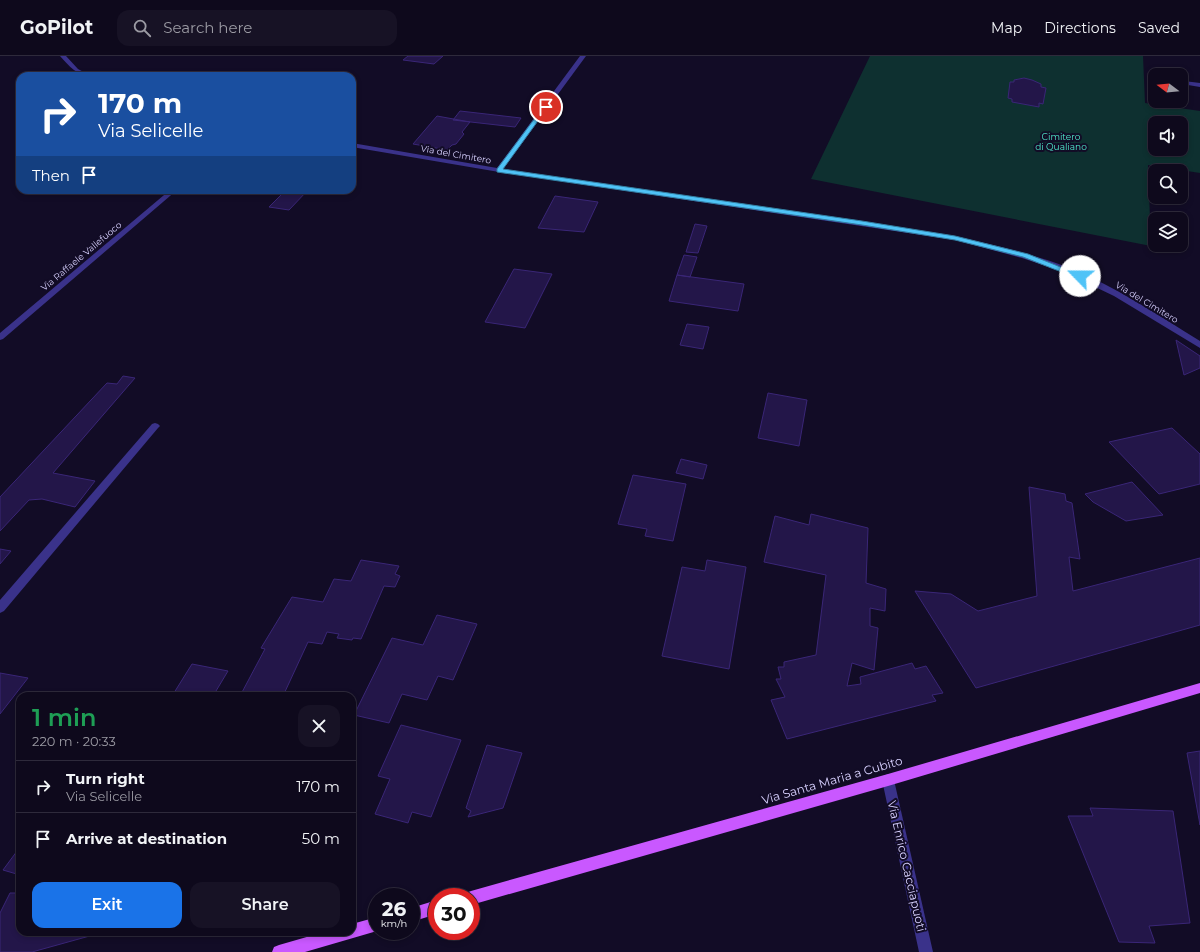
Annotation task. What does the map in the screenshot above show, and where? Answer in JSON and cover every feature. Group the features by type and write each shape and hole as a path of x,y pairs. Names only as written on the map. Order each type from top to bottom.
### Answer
{"main road":[{"name":"Via Santa Maria a Cubito","path":"480,895 888,780 1200,688"},
{"path":"356,930 368,927"},
{"path":"279,952 337,936"}],"street":[{"path":"63,56 76,70 80,72"},
{"path":"499,170 583,56"},
{"path":"1188,84 1200,85"},
{"name":"Via del Cimitero","path":"356,146 499,170 870,224 955,238 1026,256 1067,270 1117,294 1200,345"},
{"name":"Via Raffaele Vallefuoco","path":"0,337 169,194"},
{"path":"0,608 155,426"},
{"name":"Via Enrico Cacciapuoti","path":"888,780 926,952"}],"green space":[{"name":"Cimitero di Qualiano","path":"870,56 1143,56 1145,103 1148,103 1148,108 1179,108 1200,111 1200,173 1188,171 1188,164 1148,164 1148,204 1149,204 1150,212 1148,212 1148,245 811,179"}],"building":[{"path":"408,56 443,56 434,64 403,60"},
{"path":"1024,78 1041,84 1041,87 1046,88 1043,104 1039,103 1039,107 1012,102 1012,99 1008,98 1010,82"},
{"path":"460,111 521,118 515,127 453,120"},
{"path":"437,116 470,122 462,132 464,134 456,144 452,145 447,150 413,144"},
{"path":"282,194 304,194 289,210 269,207"},
{"path":"555,196 598,202 584,232 538,228"},
{"path":"695,224 707,226 698,253 686,252"},
{"path":"684,255 697,257 690,277 677,275"},
{"path":"514,269 552,274 525,328 485,322"},
{"path":"677,275 744,284 738,311 669,301"},
{"path":"687,324 709,327 703,349 680,345"},
{"path":"1176,340 1200,356 1200,368 1184,375"},
{"path":"123,376 135,378 53,473 95,481 75,507 42,499 29,500 0,531 0,497 107,383 117,384"},
{"path":"768,393 807,400 799,446 758,438"},
{"path":"1172,428 1200,454 1200,484 1159,494 1109,442"},
{"path":"681,459 707,465 703,479 676,473"},
{"path":"633,475 686,484 673,541 645,536 647,529 618,524"},
{"path":"1132,482 1163,515 1126,521 1093,502 1085,494"},
{"path":"1029,487 1065,494 1066,501 1072,503 1080,559 1069,557 1073,591 1200,558 1200,625 976,688 915,591 951,594 978,611 1037,596"},
{"path":"811,514 868,528 866,583 886,589 885,611 870,608 870,626 878,628 874,670 852,663 847,686 861,684 860,677 912,663 915,669 926,666 943,693 932,695 936,701 787,739 771,700 785,697 776,679 781,679 778,667 784,667 784,662 816,655 826,575 764,562 775,516 809,525"},
{"path":"0,549 11,551 0,564"},
{"path":"361,560 399,566 395,574 400,576 395,587 384,586 361,639 353,638 352,640 337,638 339,634 327,632 322,644 308,642 285,692 242,692 265,649 261,648 292,597 323,602 334,579 351,581"},
{"path":"707,560 746,567 729,669 662,656 682,567 705,571"},
{"path":"437,615 477,624 453,680 438,676 427,700 402,694 389,723 356,715 356,711 392,638 423,645"},
{"path":"192,664 228,671 215,692 174,692"},
{"path":"0,673 28,678 16,692 0,714"},
{"path":"401,725 461,740 431,817 412,812 408,823 375,814 390,779 378,776"},
{"path":"487,745 522,753 503,808 468,817 471,811 466,808"},
{"path":"1200,751 1200,825 1187,753"},
{"path":"1090,808 1173,811 1190,923 1149,926 1155,943 1119,942 1068,816 1093,816"},
{"path":"16,852 16,874 3,870"},
{"path":"10,893 16,893 16,936 90,936 32,952 0,952 0,913"}],"route":[{"path":"546,107 499,170 955,238 1026,256 1080,276"}]}
